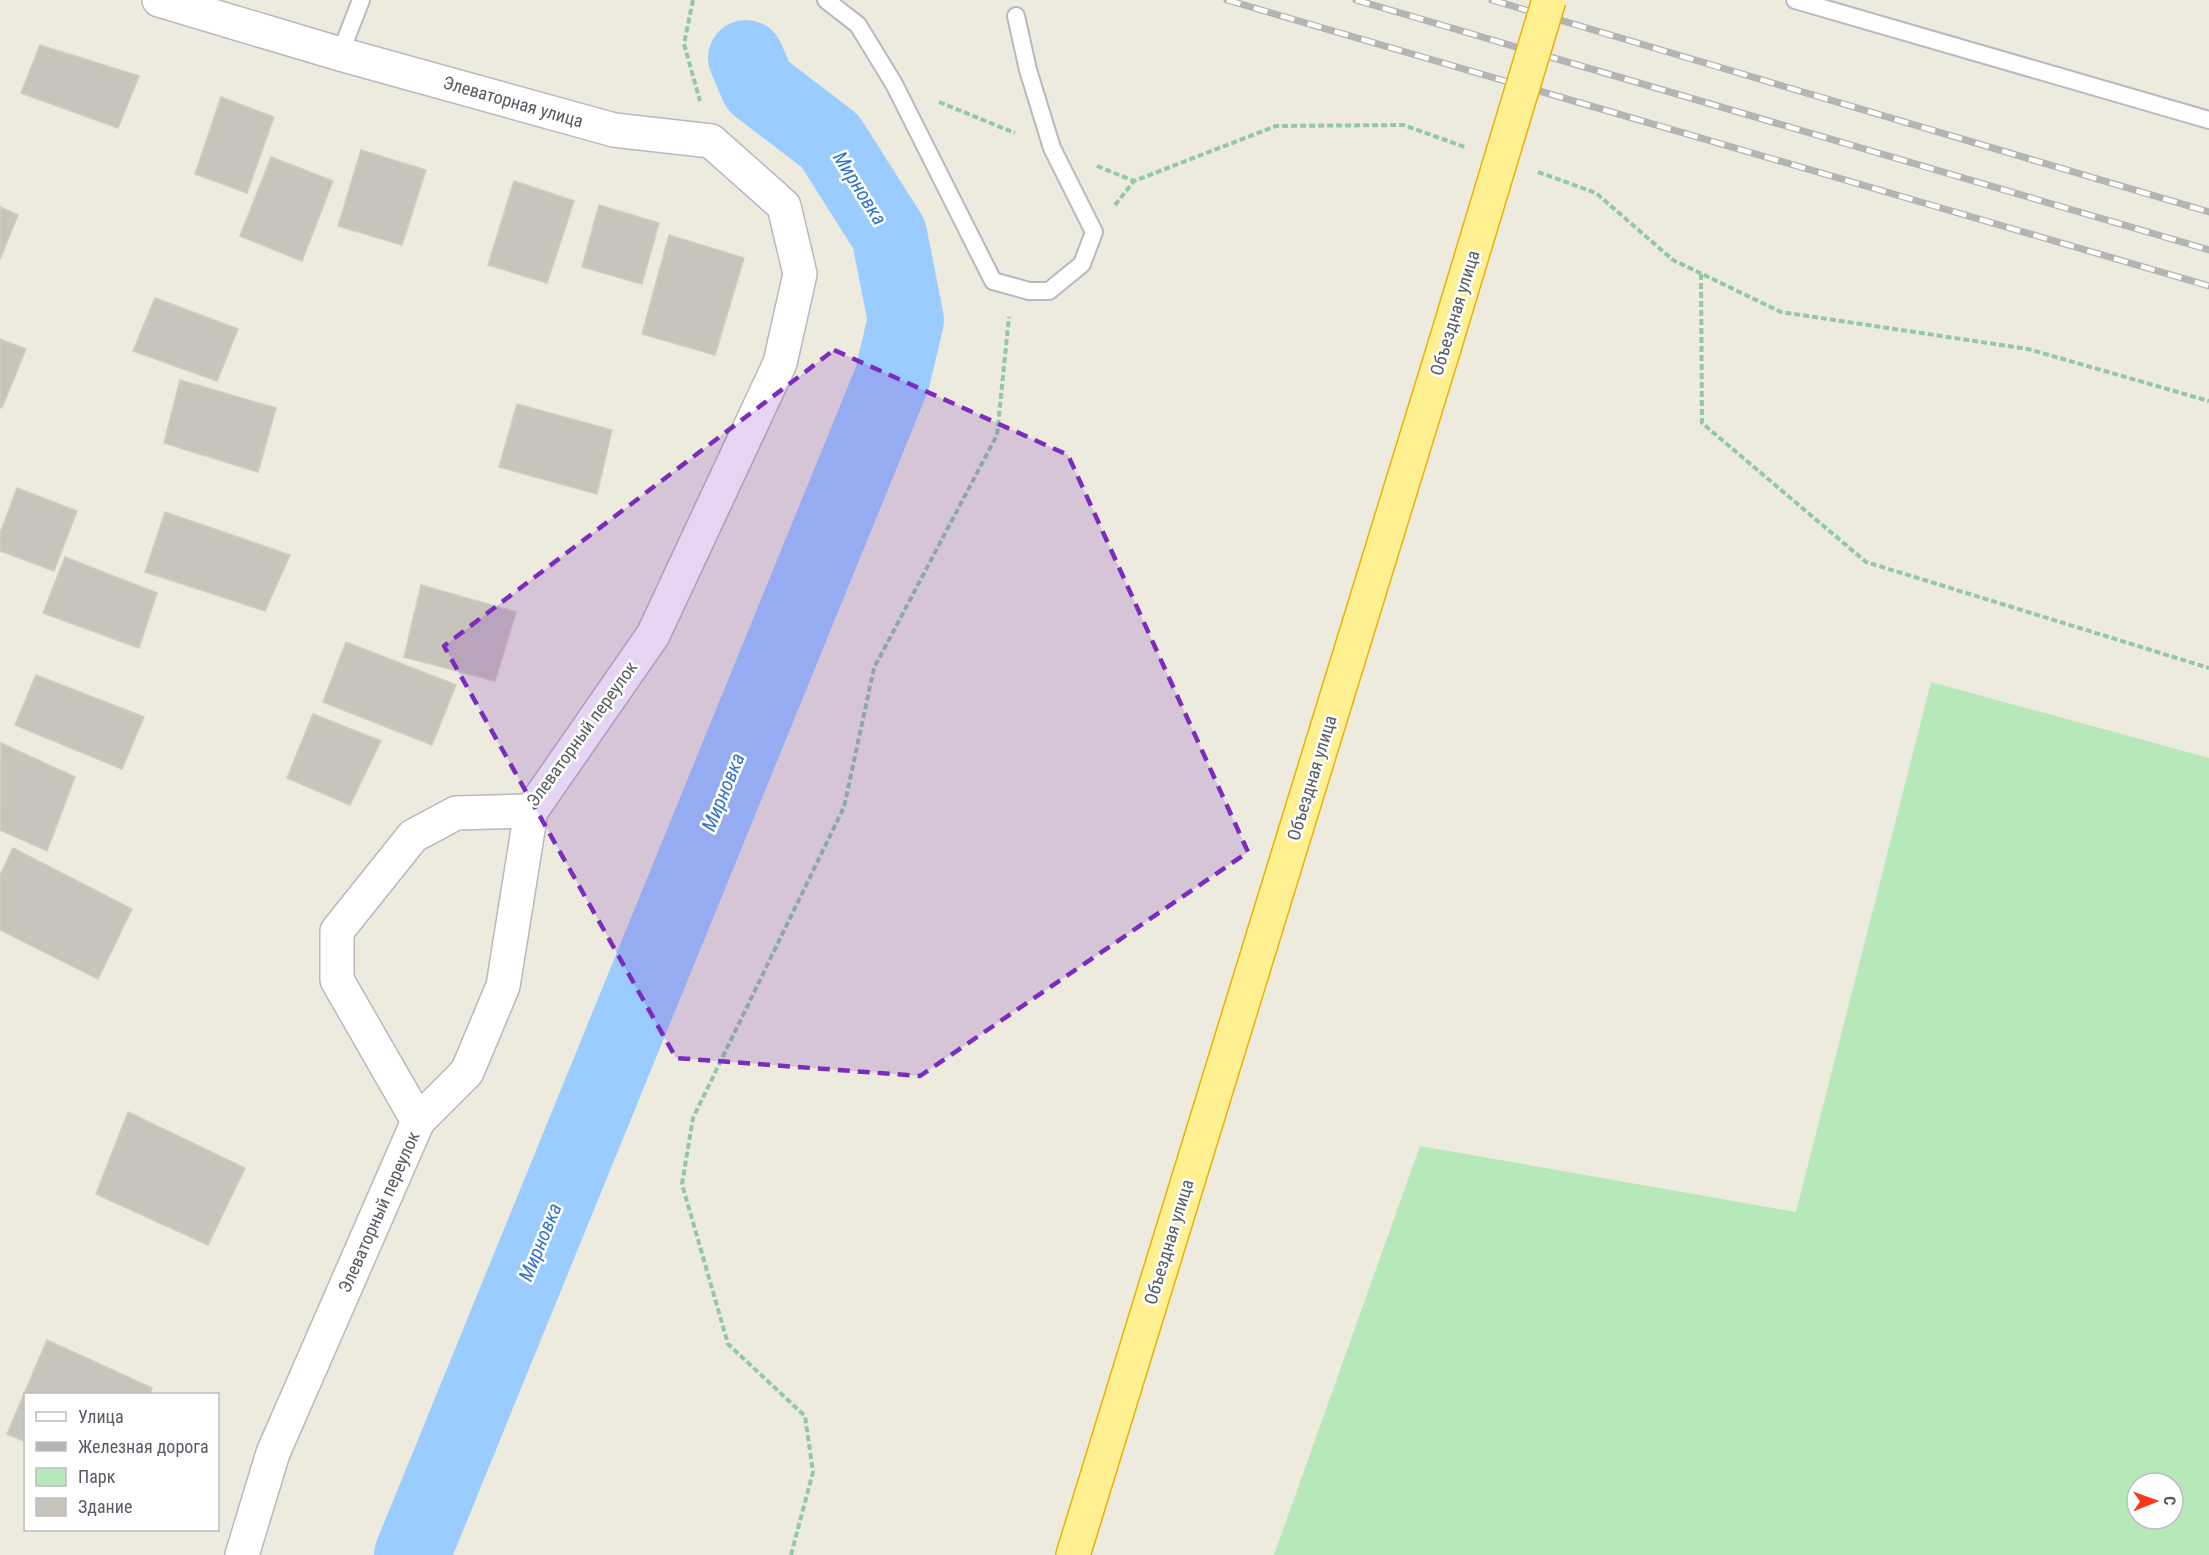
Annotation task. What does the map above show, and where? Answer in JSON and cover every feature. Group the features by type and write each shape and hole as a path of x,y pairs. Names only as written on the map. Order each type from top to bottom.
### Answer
{"highway":[{"name":"Объездная улица","path":"1073,1555 1549,0"}],"street":[{"name":"Элеваторная улица","path":"159,0 340,54 614,130 711,141"},
{"name":"Элеваторный переулок","path":"242,1555 273,1453 418,1121 337,980 337,931 413,836 456,813 531,811 653,635 780,363 800,274 784,206 711,141"},
{"path":"418,1121 467,1072 503,986 531,811"}],"lane":[{"path":"340,54 361,0"},
{"path":"826,0 858,26 894,84 993,281 1029,291 1048,291 1082,264 1094,232 1052,148 1028,70 1016,16"},
{"path":"1795,0 2209,120"}],"path":[{"path":"693,0 684,44 711,141"},
{"path":"1094,232 1134,181 1276,126 1403,125 1467,148"},
{"path":"1532,170 1596,193 1673,260 1781,312 2028,349 2209,401"},
{"path":"1701,274 1702,423 1866,562 2209,668"},
{"path":"791,1555 813,1472 806,1416 728,1344 682,1184 693,1118 844,807 874,668 997,435 1013,287"}],"highlighted area":[{"path":"834,350 1068,455 1248,852 920,1076 676,1058 444,646"}],"green space":[{"path":"1931,682 2209,758 2209,1555 1274,1555 1420,1146 1796,1212"}],"building":[{"path":"40,45 139,76 118,128 21,93"},
{"path":"221,97 274,117 247,193 195,174"},
{"path":"361,150 426,170 402,245 338,226"},
{"path":"271,157 333,181 302,261 240,236"},
{"path":"514,181 574,201 547,283 488,265"},
{"path":"599,205 659,223 642,284 582,267"},
{"path":"0,207 18,215 0,259"},
{"path":"669,235 744,258 715,355 642,334"},
{"path":"155,298 238,329 217,381 133,351"},
{"path":"0,339 26,349 2,408 0,407"},
{"path":"180,380 276,408 258,472 164,443"},
{"path":"517,404 612,430 597,494 499,467"},
{"path":"17,488 77,511 54,571 0,551 0,533"},
{"path":"165,512 290,555 265,611 145,572"},
{"path":"65,557 157,593 139,648 43,613"},
{"path":"421,585 516,612 495,681 404,657"},
{"path":"346,642 456,685 432,745 323,702"},
{"path":"36,675 144,717 122,769 15,725"},
{"path":"313,714 381,741 350,805 287,778"},
{"path":"1,743 75,777 47,851 0,830"},
{"path":"13,848 132,909 98,979 0,930 0,875"},
{"path":"128,1112 245,1168 208,1245 96,1194"},
{"path":"47,1340 152,1388 150,1393 24,1393"},
{"path":"24,1394 24,1441 7,1434"}],"waterway":[{"name":"Мирновка","path":"412,1555 892,379 906,320 889,234 830,141 758,86 746,58"}],"railway":[{"path":"1227,0 2209,286"},
{"path":"1356,0 2209,250"},
{"path":"1492,0 2209,212"}]}
